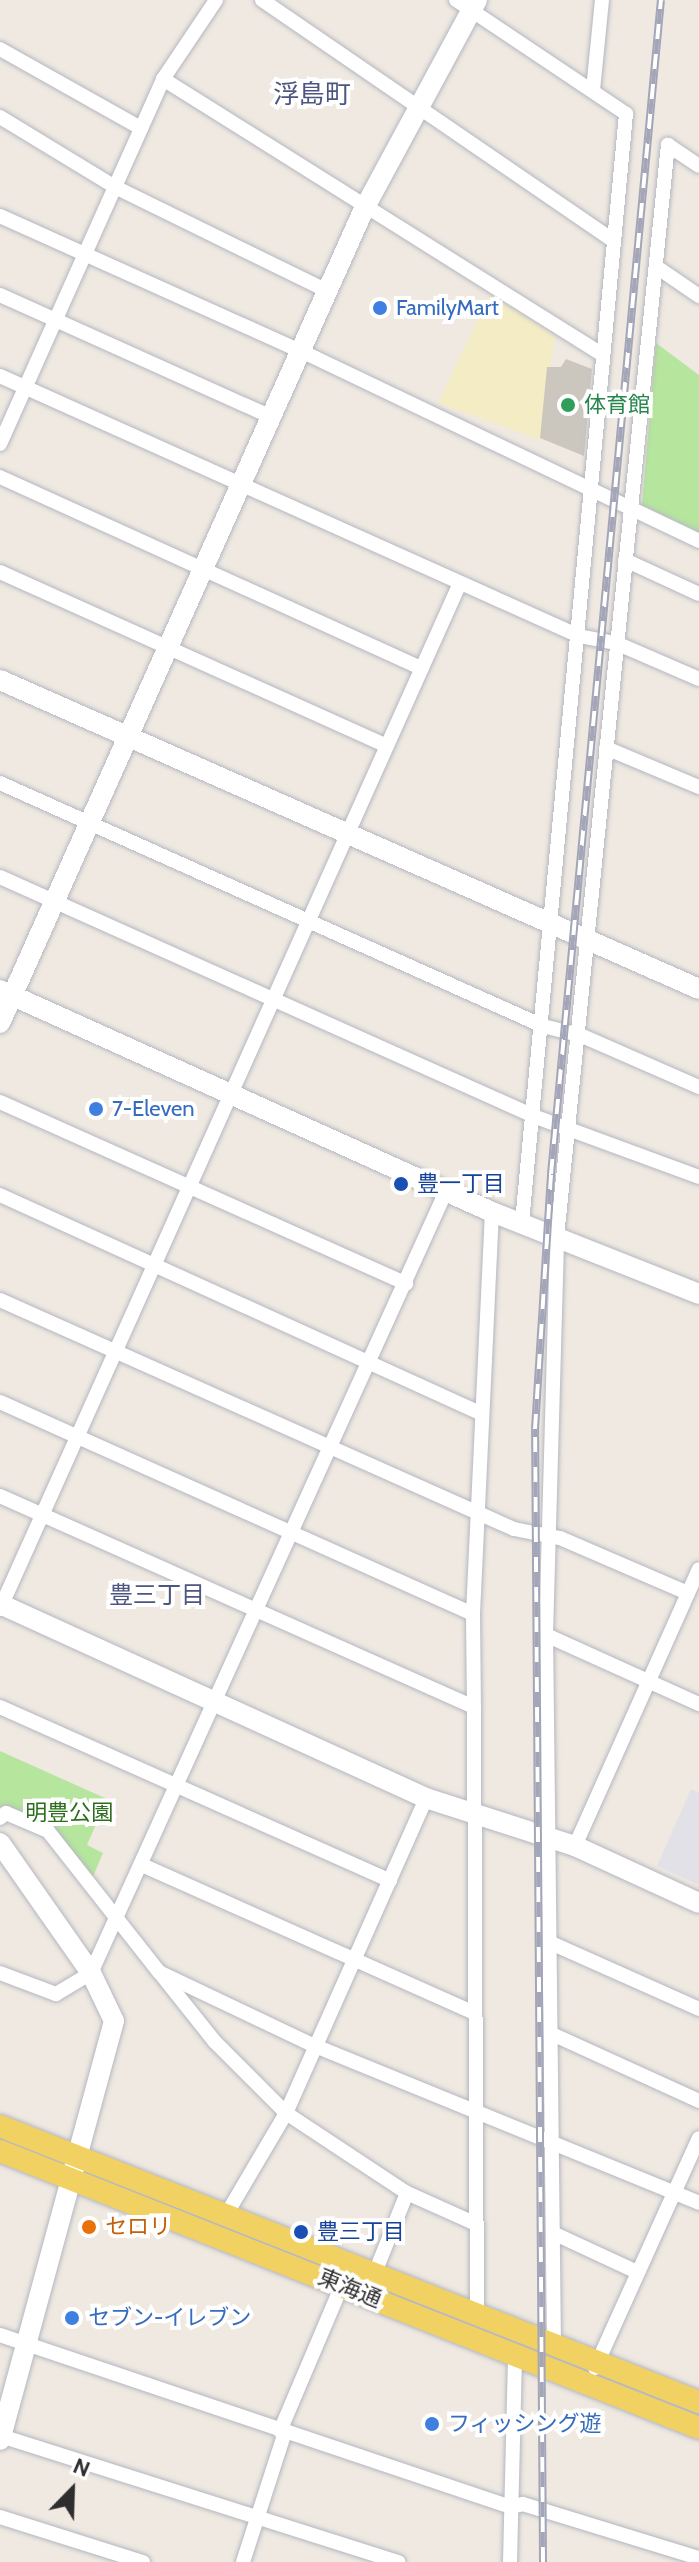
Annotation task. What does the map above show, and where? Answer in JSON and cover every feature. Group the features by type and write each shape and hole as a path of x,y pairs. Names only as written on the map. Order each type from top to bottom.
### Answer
{"main road":[{"name":"東海通","path":"0,2126 74,2167 342,2285 515,2353 699,2402"},
{"name":"東海通","path":"0,2151 74,2167 226,2215 477,2314 554,2346 593,2372 691,2424"}],"street":[{"path":"0,444 163,79 216,0"},
{"path":"262,0 613,240"},
{"path":"593,90 602,0"},
{"path":"0,1023 6,993 55,900 364,209 468,3 626,114 536,1117 522,1223"},
{"path":"0,49 141,128"},
{"path":"163,79 364,209 603,355"},
{"path":"0,117 115,187 327,291"},
{"path":"554,2346 546,1635 557,1237 567,1126 580,1035 616,643 658,268 668,145 699,166"},
{"path":"0,216 301,351 699,541"},
{"path":"658,268 699,296"},
{"path":"0,295 271,417"},
{"path":"0,376 579,636 616,643 699,679"},
{"path":"0,477 422,668"},
{"path":"625,560 699,594"},
{"path":"0,572 387,746"},
{"path":"460,583 1,1606 426,1798 549,1841 575,1846 699,1903"},
{"path":"0,680 552,927 699,989"},
{"path":"606,748 699,787"},
{"path":"0,783 543,1026 580,1035 699,1087"},
{"path":"0,877 536,1117 699,1177"},
{"path":"6,993 492,1212 699,1294"},
{"path":"0,1102 406,1284"},
{"path":"0,1973 56,1994 91,1973 117,1923 255,1610 446,1191"},
{"path":"0,1195 478,1412"},
{"path":"477,2314 472,2111 474,1512 492,1212"},
{"path":"0,1300 474,1512 514,1529 547,1534 688,1593"},
{"path":"0,1402 473,1614"},
{"path":"0,1496 474,1707"},
{"path":"575,1846 699,1569"},
{"path":"546,1635 699,1704"},
{"path":"0,1707 390,1881"},
{"path":"226,2215 286,2113 426,1798"},
{"path":"0,1818 6,1813 48,1831 117,1923 215,2042 286,2113 407,2193 474,2223"},
{"path":"4,1856 91,1973 114,2021 1,2438 398,2562"},
{"path":"142,1865 474,2013"},
{"path":"551,1943 699,2009"},
{"path":"159,1972 315,2046 472,2111 553,2140 699,2203"},
{"path":"552,2034 699,2101"},
{"path":"593,2372 699,2138"},
{"path":"374,2275 407,2193"},
{"path":"553,2233 637,2272"},
{"path":"243,2562 282,2431 342,2285"},
{"path":"0,2335 25,2348 511,2507 523,2504 699,2558"},
{"path":"510,2562 515,2353"},
{"path":"0,2517 143,2562"}],"shaded area":[{"path":"691,1789 699,1793 699,1885 657,1866"}],"green space":[{"path":"656,343 699,375 699,532 642,505"},
{"name":"明豊公園","path":"0,1751 107,1799 87,1845 103,1853 89,1886 48,1831 0,1818"}],"sand":[{"path":"490,294 555,336 540,440 438,403"}],"building":[{"name":"体育館","path":"566,359 592,369 584,456 540,438 547,367 561,367"}],"railway":[{"path":"543,2562 535,1429 551,1174 661,0"}],"place":[{"name":"FamilyMart","path":"380,308"},
{"name":"体育館","path":"568,405"},
{"name":"7-Eleven","path":"96,1109"},
{"name":"豊一丁目","path":"401,1184"},
{"name":"セロリ","path":"89,2227"},
{"name":"豊三丁目","path":"301,2232"},
{"name":"セブン-イレブン","path":"72,2318"},
{"name":"フィッシング遊","path":"432,2424"}],"district":[{"name":"浮島町","path":"312,95"},
{"name":"豊三丁目","path":"157,1595"}]}
